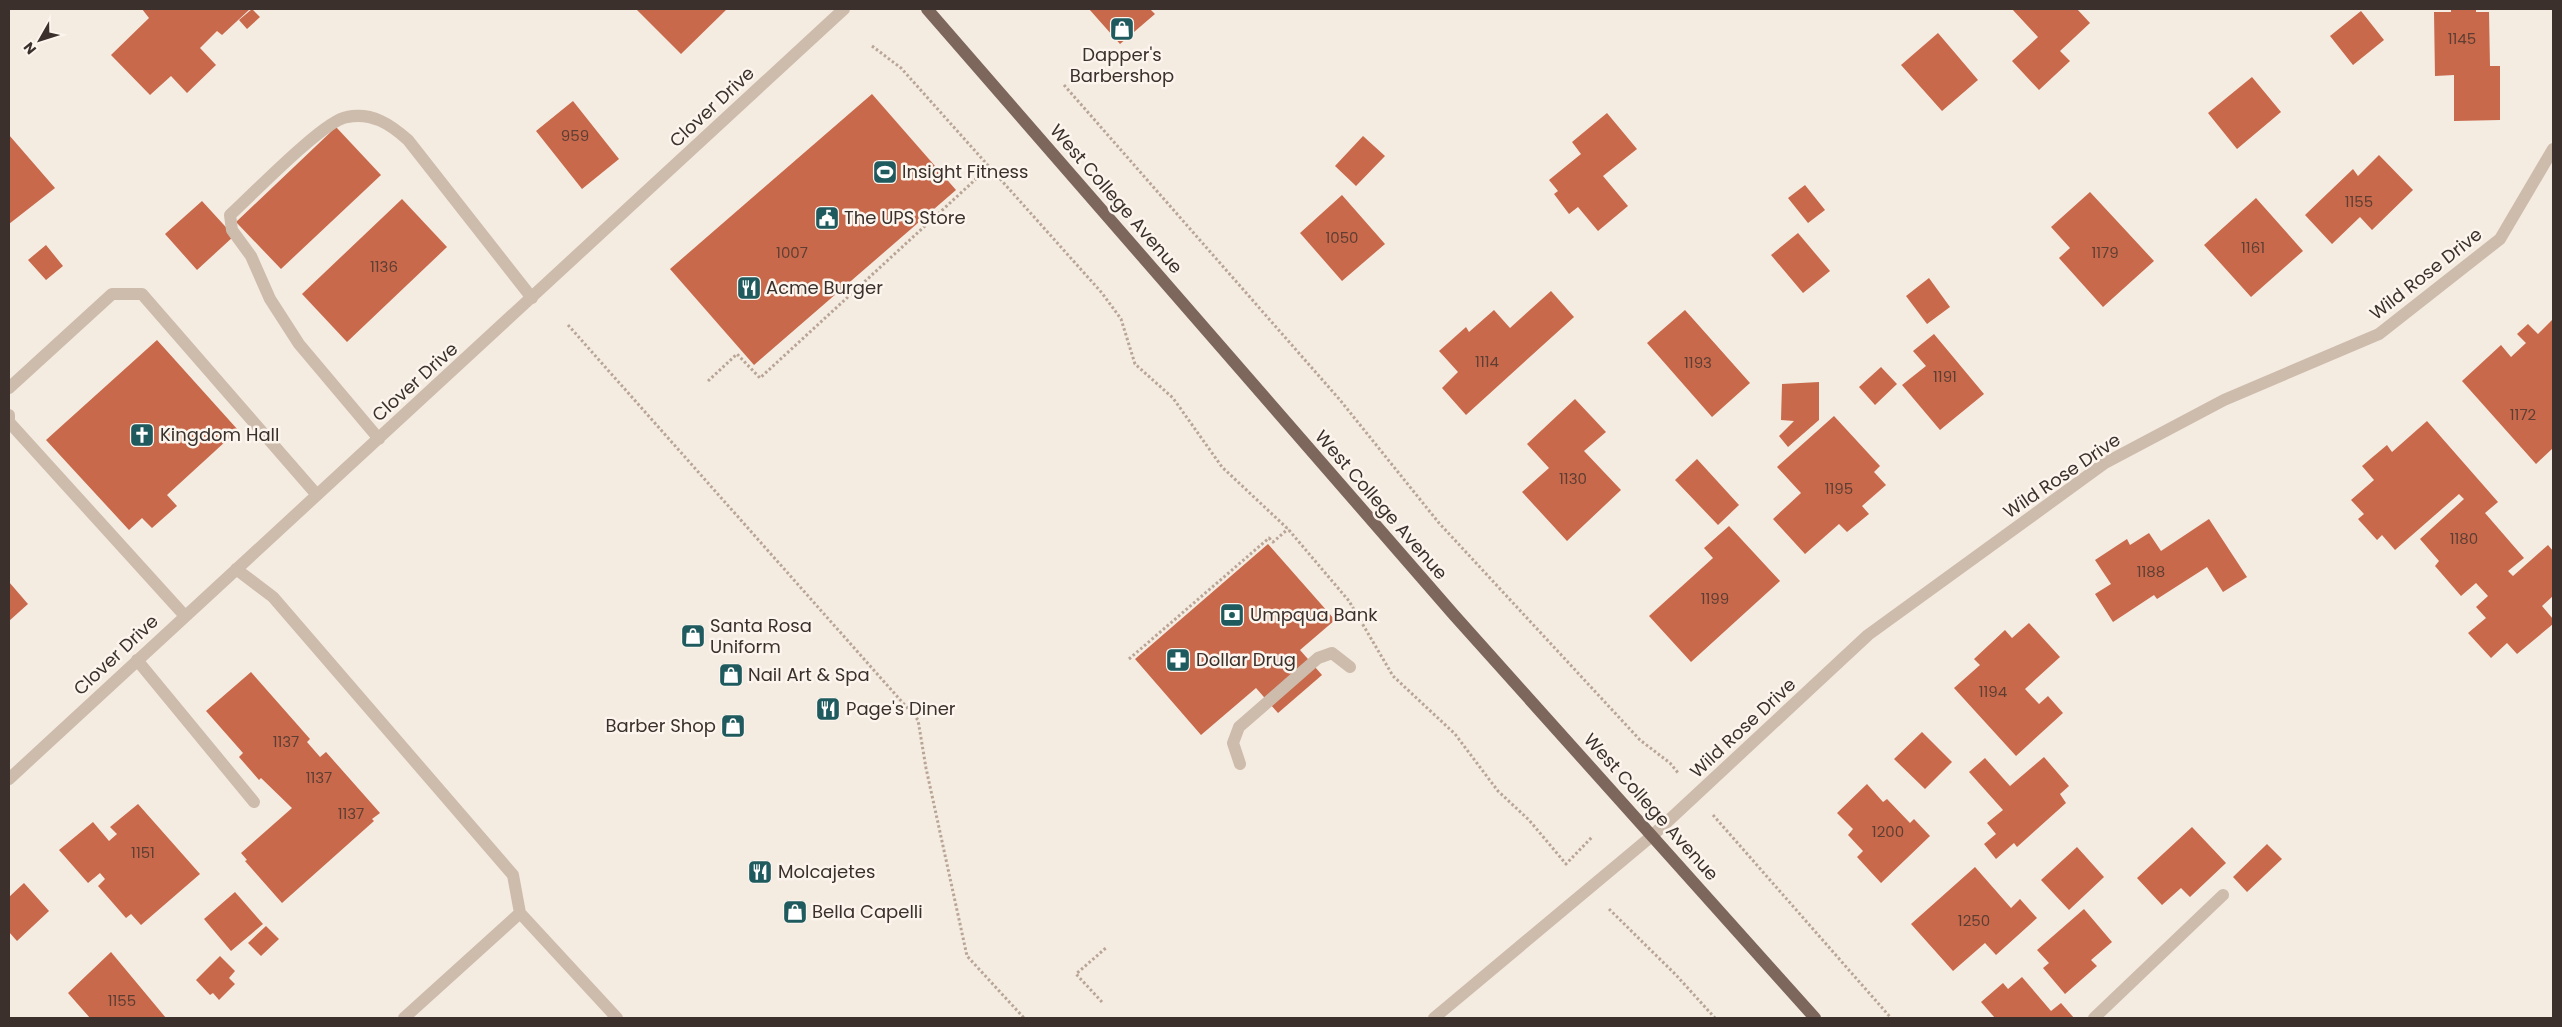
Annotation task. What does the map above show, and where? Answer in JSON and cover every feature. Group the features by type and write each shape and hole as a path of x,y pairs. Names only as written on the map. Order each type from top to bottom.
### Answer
{"main road":[{"name":"West College Avenue","path":"928,9 1454,616 1653,835 1815,1018"}],"street":[{"name":"Clover Drive","path":"9,779 844,9"},
{"path":"378,439 299,344 270,299 251,256 232,230 230,216 323,129 346,117 362,116 378,118 395,128 408,140 532,298"},
{"name":"Wild Rose Drive","path":"1434,1018 1653,835 1868,636 2105,463 2224,400 2379,334 2500,239 2553,149"},
{"path":"9,388 112,294 142,294 317,496"},
{"path":"9,415 9,422 185,616"},
{"path":"236,569 273,597 513,876 520,913 617,1018"},
{"path":"1240,764 1233,743 1239,727 1318,658 1332,653 1350,667"},
{"path":"137,660 254,802"},
{"path":"2094,1018 2224,894"},
{"path":"404,1018 520,913"}],"path":[{"path":"872,46 901,68 1102,293 1121,319 1135,364 1173,398 1222,467 1288,529 1348,602 1393,676 1455,734 1498,790 1529,820 1566,864 1592,836"},
{"path":"1064,85 1340,400 1439,523 1640,740 1670,763 1891,1018"},
{"path":"708,381 737,354 760,378 989,167"},
{"path":"568,324 918,720 967,956 1024,1018"},
{"path":"1129,659 1269,538 1272,542 1288,529"},
{"path":"1609,909 1676,975 1715,1018"},
{"path":"1102,1002 1076,974 1107,947"}],"building":[{"path":"142,9 250,9 222,35 217,31 200,48 216,65 187,93 171,76 150,95 111,55 149,18"},
{"path":"252,9 260,17 247,29 239,20"},
{"path":"636,9 727,9 681,54"},
{"name":"Dapper's Barbershop","path":"1089,9 1150,9 1155,14 1120,44"},
{"path":"2012,9 2077,9 2090,23 2060,51 2070,61 2039,90 2012,61 2038,37"},
{"path":"2451,9 2476,9 2476,12 2489,12 2490,66 2500,66 2500,120 2454,121 2454,75 2435,76 2434,12 2451,12"},
{"path":"2361,11 2384,40 2353,65 2330,36"},
{"path":"1938,33 1978,80 1942,111 1901,65"},
{"path":"2252,77 2281,112 2237,149 2208,113"},
{"path":"872,94 956,190 754,365 670,269"},
{"path":"573,101 619,159 582,189 536,131"},
{"path":"1607,113 1637,149 1603,176 1628,206 1598,231 1578,207 1569,214 1554,194 1558,191 1549,180 1581,154 1572,142"},
{"path":"336,127 381,175 281,269 236,222"},
{"path":"9,135 55,188 9,224"},
{"path":"1363,136 1385,156 1356,186 1335,166"},
{"path":"2379,155 2413,190 2372,230 2360,217 2332,244 2305,215 2353,169 2358,176"},
{"path":"1805,185 1825,210 1808,223 1788,198"},
{"path":"2090,192 2154,261 2103,307 2059,258 2070,248 2051,227"},
{"path":"1342,195 1385,244 1342,281 1300,233"},
{"path":"2256,198 2303,251 2251,297 2204,245"},
{"path":"402,199 447,247 347,342 302,294"},
{"path":"202,201 234,236 197,270 165,234"},
{"path":"1798,233 1830,271 1803,293 1771,255"},
{"path":"46,245 63,266 46,280 28,260"},
{"path":"1929,278 1950,307 1927,324 1906,296"},
{"path":"1551,291 1574,317 1466,415 1442,388 1458,372 1439,351 1466,327 1469,332 1494,310 1510,328"},
{"path":"1685,310 1750,383 1712,417 1647,343"},
{"path":"2552,320 2553,448 2536,464 2462,381 2501,345 2511,357 2526,343 2517,334 2528,324 2538,334"},
{"path":"1934,334 1984,394 1940,430 1902,385 1926,366 1913,351"},
{"name":"Kingdom Hall","path":"157,340 238,430 167,495 177,506 152,528 142,518 129,530 46,440"},
{"path":"1881,367 1897,384 1875,405 1859,387"},
{"path":"1819,382 1819,420 1788,447 1779,436 1794,421 1781,420 1782,384"},
{"path":"1575,399 1606,432 1584,451 1621,490 1567,541 1522,492 1549,468 1527,444"},
{"path":"1834,416 1880,466 1874,472 1886,485 1862,506 1869,514 1847,532 1839,524 1805,554 1773,519 1801,493 1777,467"},
{"path":"2427,421 2498,502 2485,513 2524,558 2508,571 2513,576 2548,545 2553,551 2553,596 2542,606 2553,619 2553,624 2517,654 2507,643 2491,658 2468,633 2486,618 2476,607 2488,596 2476,583 2461,596 2435,566 2439,561 2420,539 2464,499 2459,494 2395,550 2382,535 2377,540 2358,519 2364,514 2351,500 2374,480 2362,466 2387,445 2392,452"},
{"path":"1697,459 1739,505 1718,525 1675,480"},
{"path":"2209,519 2247,577 2223,592 2207,567 2157,599 2154,595 2113,622 2095,594 2111,584 2095,560 2127,539 2130,545 2149,533 2161,551"},
{"path":"1729,526 1780,581 1691,662 1649,616 1713,558 1704,548"},
{"path":"1268,544 1335,620 1300,650 1322,675 1278,713 1256,688 1201,735 1135,659"},
{"path":"9,582 28,604 9,621"},
{"path":"2029,623 2060,657 2025,689 2039,704 2048,696 2063,713 2016,756 1954,688 1980,665 1974,659 2005,630 2012,638"},
{"path":"251,672 310,739 307,742 320,757 326,752 380,813 372,819 374,821 282,903 245,861 247,860 241,853 292,808 261,778 259,780 239,757 243,753 206,711"},
{"path":"1922,732 1952,762 1925,789 1894,759"},
{"path":"2044,757 2069,786 2060,794 2066,803 2017,847 2014,843 1996,859 1984,844 1996,834 1987,823 2003,810 1969,772 1985,758 2010,786"},
{"path":"1867,784 1883,802 1887,799 1910,823 1914,819 1930,836 1881,883 1857,857 1863,851 1848,835 1853,829 1837,813"},
{"path":"138,804 200,874 141,925 131,914 126,918 98,886 105,879 100,873 88,883 59,850 93,822 109,841 117,834 110,827"},
{"path":"2192,827 2226,863 2190,897 2181,888 2162,905 2137,878"},
{"path":"2267,844 2282,859 2247,892 2233,877"},
{"path":"2077,847 2104,877 2069,910 2041,880"},
{"path":"1975,867 2011,908 2020,899 2037,918 1996,955 1985,943 1953,971 1911,924"},
{"path":"24,883 49,911 17,941 9,932 9,897"},
{"path":"235,892 263,924 231,951 204,919"},
{"path":"2084,909 2112,942 2091,960 2097,966 2065,994 2043,968 2049,963 2037,950"},
{"path":"266,926 279,939 261,956 248,943"},
{"path":"111,952 166,1018 90,1018 68,993"},
{"path":"220,956 235,971 229,978 235,984 219,1000 213,993 210,995 196,980"},
{"path":"2022,977 2051,1011 2061,1003 2074,1018 1995,1018 1981,1002 2003,983 2008,989"}],"place":[{"name":"Dapper's Barbershop","path":"1122,29"},
{"name":"Insight Fitness","path":"885,172"},
{"name":"The UPS Store","path":"827,218"},
{"name":"Acme Burger","path":"749,288"},
{"name":"Kingdom Hall","path":"142,435"},
{"name":"Umpqua Bank","path":"1232,615"},
{"name":"Santa Rosa Uniform","path":"693,636"},
{"name":"Dollar Drug","path":"1178,660"},
{"name":"Nail Art & Spa","path":"731,675"},
{"name":"Page's Diner","path":"828,709"},
{"name":"Barber Shop","path":"733,726"},
{"name":"Molcajetes","path":"760,872"},
{"name":"Bella Capelli","path":"795,912"}]}
